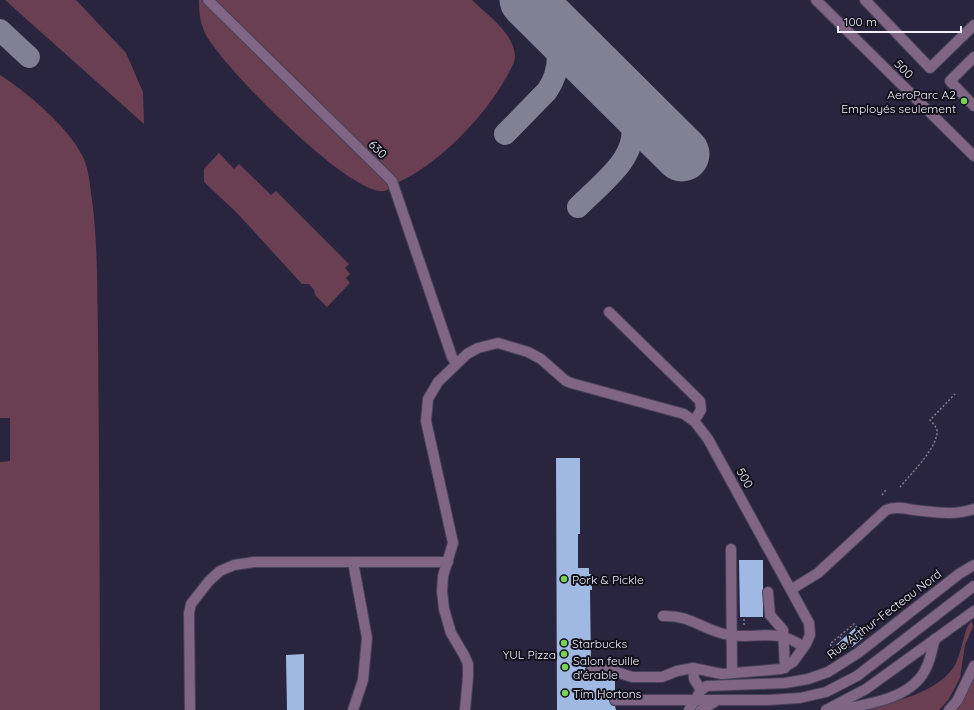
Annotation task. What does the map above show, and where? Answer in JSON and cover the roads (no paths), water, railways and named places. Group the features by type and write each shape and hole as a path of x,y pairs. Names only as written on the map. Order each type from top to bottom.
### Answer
{"street":[{"name":"630","path":"208,0 392,181 452,357 456,364"},
{"name":"500","path":"816,0 974,156"},
{"path":"864,0 930,68 974,25"},
{"path":"974,57 950,81 974,106"},
{"path":"609,312 700,401 700,410 694,421"},
{"name":"500","path":"464,710 468,664 451,633 443,598 442,580 453,547 453,541 427,427 426,411 431,391 456,364 467,354 478,348 498,343 534,355 566,382 680,412 694,421 708,439 808,620 810,635 803,647"},
{"path":"792,589 818,573 886,510 897,508 960,513 974,509"},
{"path":"731,549 732,673"},
{"path":"353,562 353,570 367,638 363,680 353,710"},
{"path":"190,710 190,610 192,601 213,577 229,566 243,563 448,562"},
{"name":"Rue Arthur-Fecteau Nord","path":"701,690 709,686 793,682 828,672 858,653 951,579 974,565"},
{"path":"615,700 648,699 716,701 800,698 835,689 866,669 974,586"},
{"path":"768,592 770,615 781,627 784,636 785,668"},
{"path":"826,710 866,689 974,612"},
{"path":"591,671 610,670 632,677 662,677 677,670 693,668 702,669 717,674 785,668 793,662 803,647 791,638 784,636 732,635 723,633 683,617 663,616"},
{"path":"838,710 893,697 913,685 927,667 935,639"},
{"path":"949,710 957,701 974,666"},
{"path":"689,710 701,690 694,679 693,668"},
{"path":"648,699 648,710"},
{"path":"701,710 716,701"}],"place":[{"name":"AeroParc A2 Employés seulement","path":"964,101"},
{"name":"Pork & Pickle","path":"564,579"},
{"name":"Starbucks","path":"564,643"},
{"name":"YUL Pizza","path":"564,654"},
{"name":"Salon feuille d'érable","path":"565,667"},
{"name":"Tim Hortons","path":"565,693"}]}
